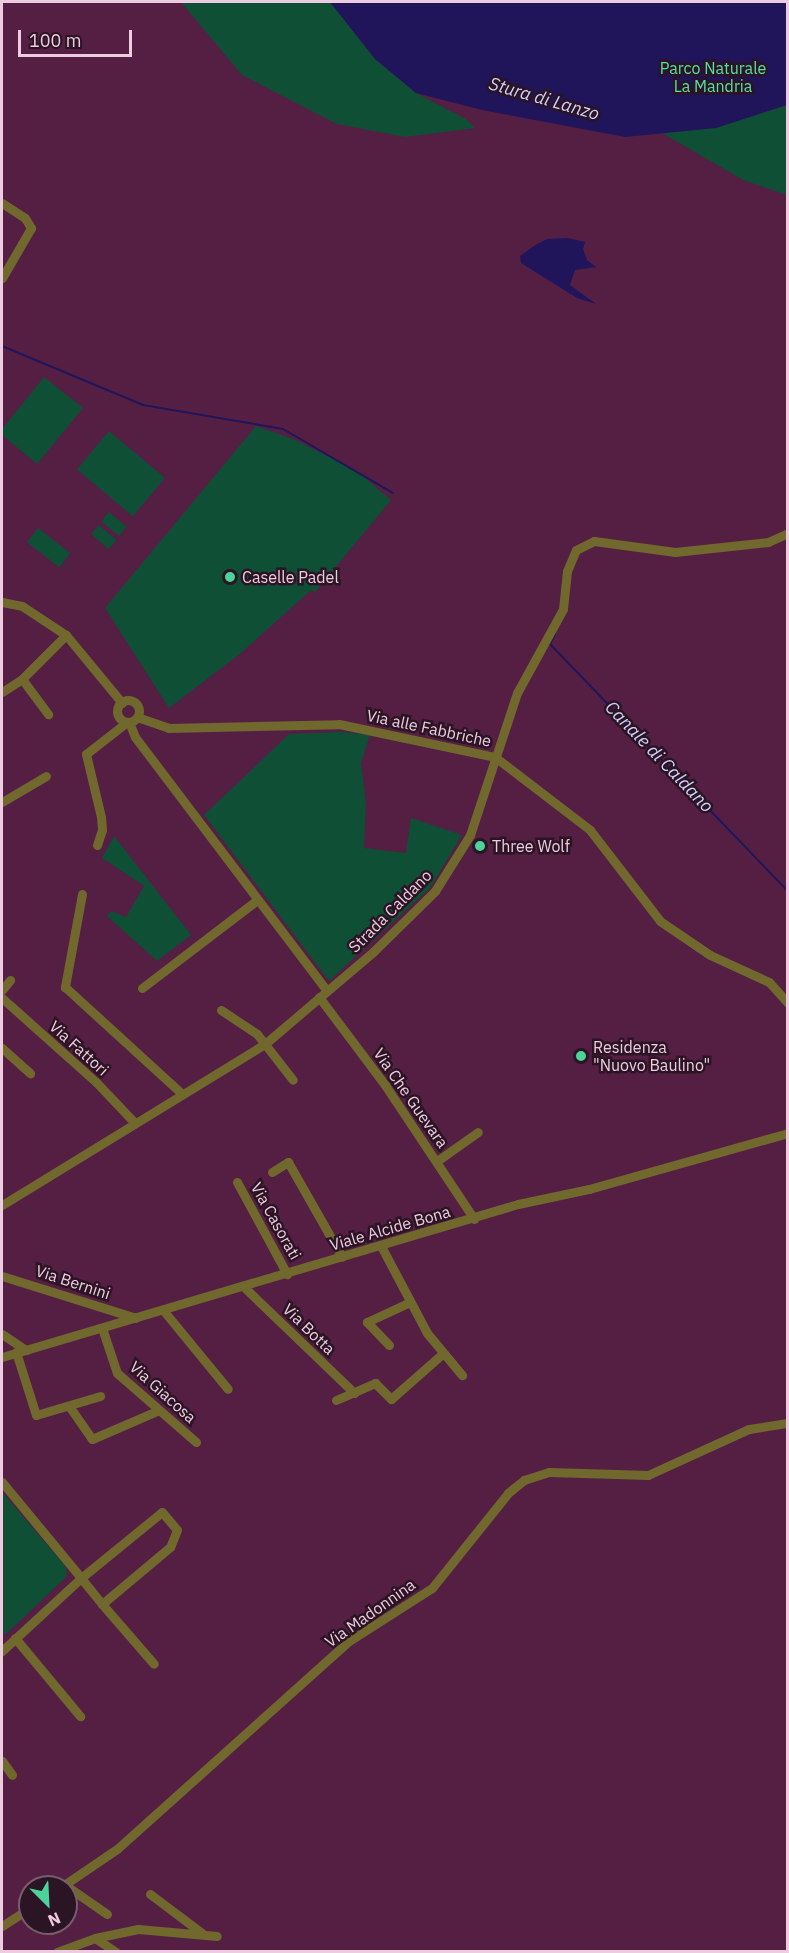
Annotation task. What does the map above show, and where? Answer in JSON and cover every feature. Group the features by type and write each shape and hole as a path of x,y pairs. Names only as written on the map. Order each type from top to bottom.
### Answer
{"street":[{"path":"2,203 25,218 31,228 2,279"},
{"name":"Strada Caldano","path":"2,1205 266,1043 435,891 470,835 517,693 563,609 567,571 576,550 594,541 675,552 768,542 788,533"},
{"path":"2,602 28,609 66,635 122,703 135,704 131,720 86,754 101,817 102,830 96,844"},
{"path":"2,692 22,679 66,635"},
{"path":"22,679 48,714"},
{"path":"122,703 118,714 131,720"},
{"name":"Via alle Fabbriche","path":"131,720 151,721 169,728 339,724 495,757 590,830 660,921 710,955 769,982 788,1003"},
{"name":"Via Che Guevara","path":"131,720 131,732 257,900 437,1161 474,1219"},
{"path":"2,802 46,776"},
{"path":"82,894 65,987 182,1094"},
{"path":"142,988 257,900"},
{"path":"2,990 10,980"},
{"name":"Via Fattori","path":"2,998 96,1082 134,1122"},
{"path":"221,1010 266,1043 292,1080"},
{"path":"2,1048 30,1073"},
{"path":"437,1161 478,1132"},
{"name":"Viale Alcide Bona","path":"2,1357 474,1219 788,1133"},
{"path":"272,1172 288,1162 342,1257"},
{"name":"Via Casorati","path":"237,1182 287,1274"},
{"path":"381,1246 410,1302 442,1354 462,1375"},
{"name":"Via Bernini","path":"2,1275 136,1318"},
{"name":"Via Botta","path":"244,1287 354,1393"},
{"path":"389,1345 367,1323 410,1302"},
{"path":"163,1310 228,1389"},
{"name":"Via Giacosa","path":"102,1328 117,1373 157,1411 166,1413 196,1442"},
{"path":"2,1334 21,1351 33,1412 39,1415 100,1396"},
{"path":"336,1400 375,1383 391,1399 442,1354"},
{"path":"69,1406 92,1439 157,1411"},
{"name":"Via Madonnina","path":"78,1876 117,1849 349,1641 432,1588 508,1493 524,1480 549,1472 648,1475 749,1429 788,1423"},
{"path":"2,1482 154,1664"},
{"path":"2,1651 81,1578 162,1512 177,1530 170,1547 102,1604"},
{"path":"15,1638 80,1716"},
{"path":"2,1761 12,1775"},
{"path":"150,1894 204,1934"},
{"path":"78,1896 107,1914"},
{"path":"2,1926 18,1916"},
{"path":"57,1952 95,1938 138,1929 217,1936"},
{"path":"95,1938 116,1952"}],"green space":[{"path":"181,2 330,2 375,59 416,93 466,119 475,128 405,137 337,124 242,75"},
{"path":"787,2 787,195 743,180 657,130"},
{"path":"44,377 83,408 37,464 2,435 2,429"},
{"name":"Caselle Padel","path":"256,426 293,439 357,471 391,500 315,592 311,590 241,653 169,708 105,608"},
{"path":"109,431 165,478 133,516 77,469"},
{"path":"109,512 127,527 119,536 101,521"},
{"path":"99,525 116,540 108,549 91,534"},
{"path":"38,528 70,553 59,567 27,542"},
{"path":"342,732 370,735 361,763 366,803 364,848 406,853 411,818 462,835 430,888 329,981 204,815 289,734"},
{"path":"114,836 191,935 157,961 107,916 111,911 126,917 144,886 102,858"},
{"path":"2,1492 66,1567 67,1576 5,1635 2,1630"}],"water":[{"name":"Parco Naturale La Mandria","path":"330,2 787,2 787,105 716,128 625,137 482,110 416,93 375,59"},
{"path":"568,238 585,242 583,249 587,260 596,267 575,270 570,285 596,304 577,298 521,263 520,256 537,244 547,239"}],"waterway":[{"path":"2,346 143,405 283,429 393,493"},
{"name":"Canale di Caldano","path":"555,634 550,644 788,891"}],"place":[{"name":"Caselle Padel","path":"230,577"},
{"name":"Three Wolf","path":"480,846"},
{"name":"Residenza \"Nuovo Baulino\"","path":"581,1056"}],"water label":[{"name":"Stura di Lanzo","path":"544,99"}]}
